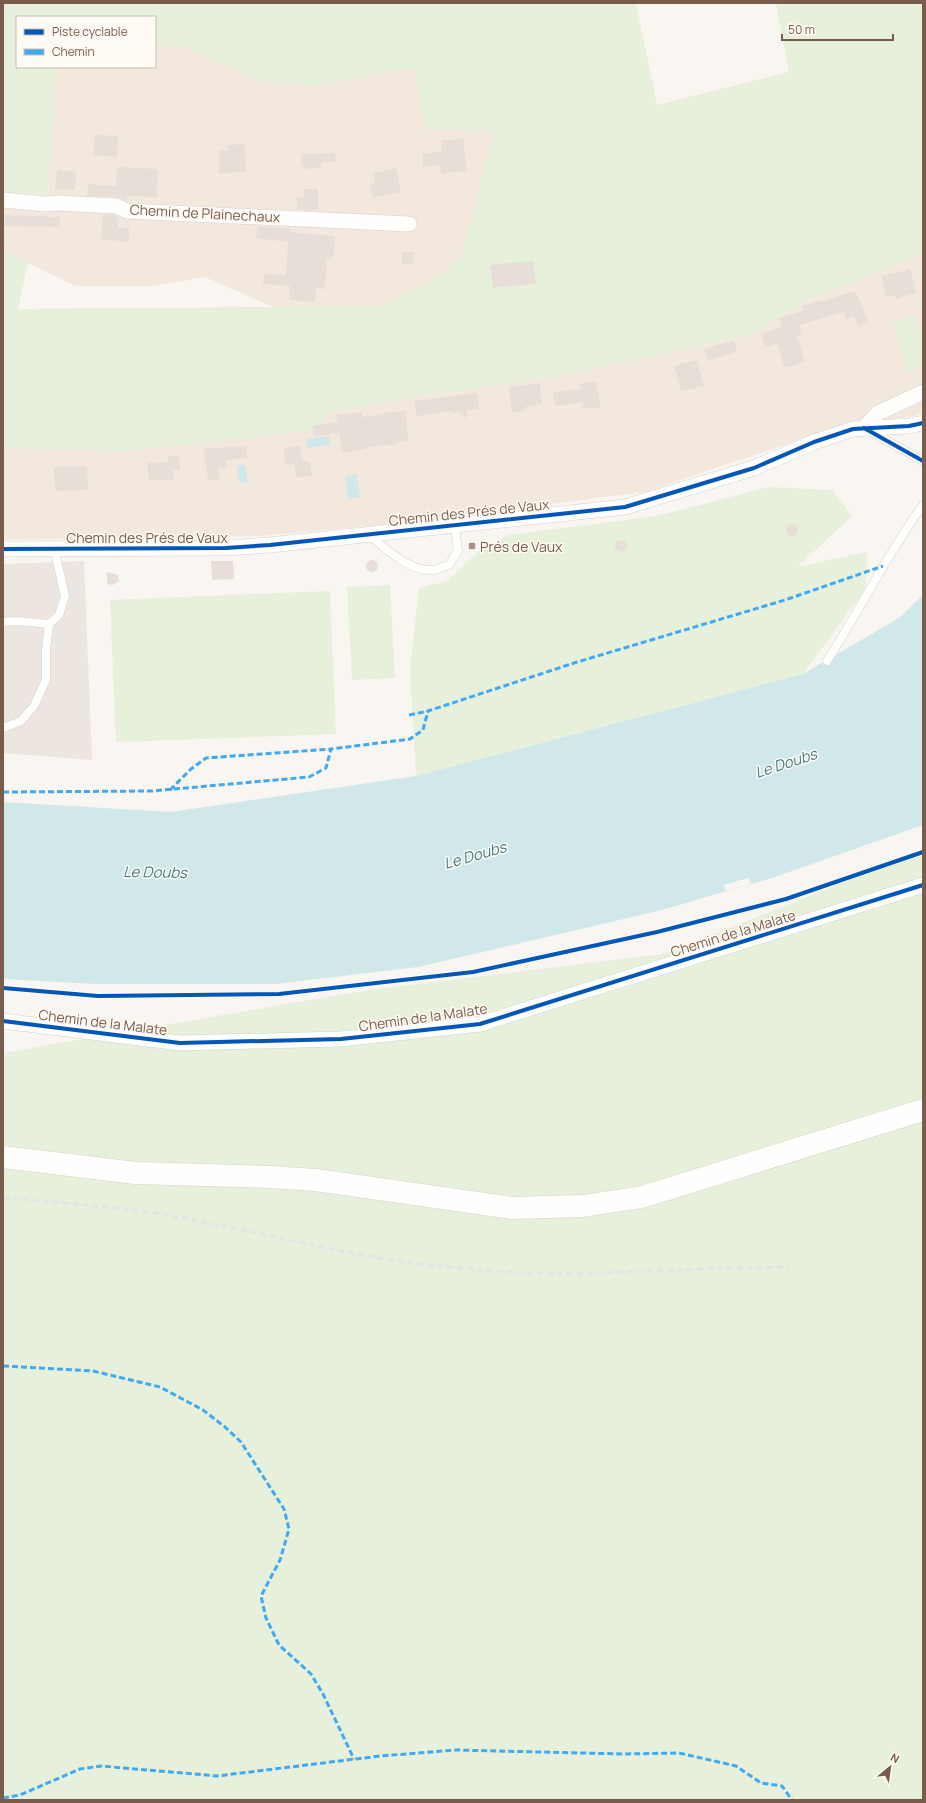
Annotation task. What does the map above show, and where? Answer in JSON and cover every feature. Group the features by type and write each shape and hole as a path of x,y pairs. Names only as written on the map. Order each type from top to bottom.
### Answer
{"main road":[{"path":"3,1157 136,1173 270,1177 316,1180 443,1200 512,1208 583,1206 642,1197 923,1110"}],"street":[{"name":"Chemin de Plainechaux","path":"3,200 45,204 58,203 116,206 127,211 409,224"},
{"path":"864,428 878,413 923,392"},
{"name":"Chemin des Prés de Vaux","path":"3,549 226,548 270,545 624,507 754,468 814,442 853,429 909,426 923,423"},
{"name":"Chemin de la Malate","path":"3,1021 180,1042 341,1039 480,1024 923,886"}],"lane":[{"path":"864,428 923,461"},
{"path":"827,661 883,566 923,505"},
{"path":"367,534 394,556 416,568 434,570 449,565 458,550 455,525"},
{"path":"3,728 21,721 34,706 46,680 46,650 49,624 58,615 65,596 54,548"},
{"path":"3,622 18,621 49,624"}],"shaded area":[{"path":"156,45 183,46 261,81 317,85 416,67 425,129 494,131 462,257 442,275 380,306 276,308 205,277 153,286 75,286 6,252 3,252 3,192 48,195 57,68 156,68"},
{"path":"923,254 923,412 914,416 840,426 645,492 390,524 262,536 3,540 3,448 122,451 324,429 326,412 437,393 543,379 750,335 811,298"},
{"path":"84,561 92,760 3,753 3,564"}],"green space":[{"path":"3,3 636,3 657,105 789,72 776,3 923,3 923,254 811,298 750,335 543,379 437,393 327,412 324,429 122,451 3,448 3,252 6,252 28,263 18,309 380,306 442,275 462,257 494,131 424,129 415,67 317,85 261,81 183,46 156,45 156,16 16,16 16,68 57,68 48,195 3,192"},
{"path":"916,315 923,339 923,367 907,372 893,322"},
{"path":"769,487 832,490 852,516 797,567 867,552 866,588 803,674 416,776 410,670 419,588 447,581 480,550 509,535 657,516"},
{"path":"390,585 395,678 352,680 347,587"},
{"path":"330,591 336,734 116,742 110,600"},
{"path":"923,851 923,1800 3,1800 3,1053 368,990 663,954"}],"water":[{"path":"329,436 330,445 308,448 306,439"},
{"path":"245,465 248,482 239,483 237,466"},
{"path":"357,474 360,497 348,499 345,476"},
{"name":"Le Doubs","path":"923,595 923,825 772,878 658,911 418,967 275,984 97,984 3,979 3,802 171,812 416,776 803,674 899,618"}],"pier":[{"path":"748,878 751,884 725,891 724,885"}],"building":[{"path":"95,135 118,136 117,157 93,155"},
{"path":"463,139 467,171 441,173 440,165 423,167 423,154 442,151 441,140"},
{"path":"245,144 246,172 219,173 219,151 228,150 228,145"},
{"path":"335,153 336,161 321,163 321,167 304,169 302,165 302,154"},
{"path":"117,167 158,169 157,197 127,196 127,201 116,197 87,196 88,184 116,186"},
{"path":"396,168 401,192 373,198 369,185 375,184 373,173"},
{"path":"57,170 76,172 75,190 55,189"},
{"path":"304,189 318,189 318,210 297,210 297,197 304,197"},
{"path":"103,214 118,217 118,227 129,228 129,242 101,239"},
{"path":"5,215 60,217 59,227 4,226"},
{"path":"258,226 291,229 291,232 335,236 334,255 327,260 325,289 316,288 315,302 289,300 290,286 263,284 264,274 286,275 288,242 256,238"},
{"path":"402,252 413,252 414,263 402,264"},
{"path":"533,261 536,284 493,288 490,265"},
{"path":"910,269 916,293 896,299 895,295 886,297 881,276"},
{"path":"855,291 869,322 858,326 854,316 847,319 844,312 799,325 802,335 797,336 805,362 785,368 777,343 765,347 761,334 782,327 779,318 803,311 802,306"},
{"path":"734,340 737,351 708,361 704,349"},
{"path":"697,360 704,386 681,391 674,366"},
{"path":"596,381 601,407 583,409 582,402 555,406 553,392 580,389 579,384"},
{"path":"540,383 542,404 525,407 525,411 512,413 509,387"},
{"path":"477,393 479,409 468,410 465,419 459,412 451,413 451,411 416,416 415,401"},
{"path":"406,411 408,441 397,442 398,444 367,447 367,449 343,453 339,433 314,436 312,426 338,422 337,415 361,412 363,417"},
{"path":"246,446 247,458 226,460 227,468 218,469 220,479 208,480 204,449"},
{"path":"300,446 303,462 310,462 312,476 296,477 294,464 286,465 284,448"},
{"path":"168,456 179,456 180,470 173,470 174,480 149,480 147,463 168,462"},
{"path":"87,466 88,490 55,491 54,467"},
{"path":"790,524 794,524 798,530 794,536 790,536 786,532 786,528"},
{"path":"619,540 623,540 627,546 623,552 619,552 615,548 615,544"},
{"path":"370,560 374,560 378,566 374,572 370,572 366,568 366,564"},
{"path":"211,561 233,561 234,579 212,580"},
{"path":"107,572 118,575 119,581 113,585 107,584"}],"railway":[{"path":"3,1198 143,1211 220,1225 375,1257 458,1268 516,1272 575,1273 790,1267"}],"marked path":[{"path":"3,792 152,791 309,777 326,768 331,749 410,739 423,730 428,711 574,663 785,600 883,566"},
{"path":"409,715 428,711"},
{"path":"170,790 191,769 206,758 331,749"},
{"path":"3,1366 93,1371 160,1387 203,1410 241,1442 284,1509 289,1529 280,1560 261,1596 266,1618 279,1645 311,1674 323,1694 354,1759"},
{"path":"3,1798 20,1795 80,1769 101,1766 217,1776 380,1756 456,1750 623,1754 679,1753 736,1766 761,1783 782,1786 792,1800"}],"cycle path":[{"path":"3,549 226,548 270,545 625,507 754,468 814,442 853,429 909,426 923,423"},
{"path":"864,428 923,461"},
{"path":"3,988 98,996 279,994 473,972 657,932 786,899 923,852"},
{"path":"3,1021 180,1043 341,1039 480,1024 923,885"}],"place":[{"name":"Prés de Vaux","path":"472,546"}]}
